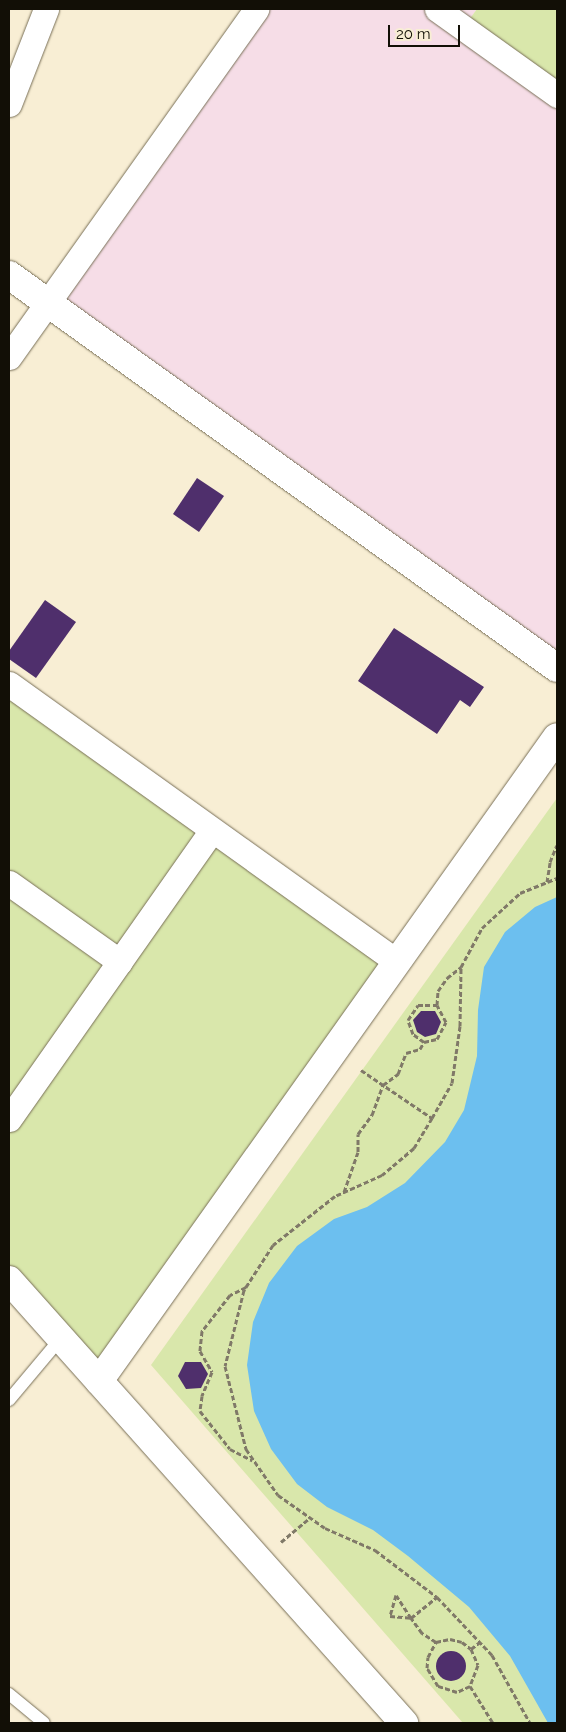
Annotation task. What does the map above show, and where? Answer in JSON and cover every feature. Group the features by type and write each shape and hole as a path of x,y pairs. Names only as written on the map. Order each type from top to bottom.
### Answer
{"street":[{"path":"9,104 46,9"},
{"path":"9,357 256,9"},
{"path":"437,9 557,95"},
{"path":"9,275 557,668"},
{"path":"9,684 397,962"},
{"path":"99,1381 557,737"},
{"path":"9,1119 212,830"},
{"path":"9,883 120,962"},
{"path":"9,1280 404,1723"}],"lane":[{"path":"9,1400 61,1338"},
{"path":"9,1694 44,1723"}],"path":[{"path":"547,882 550,862 557,845"},
{"path":"437,1005 418,1005 408,1020 414,1034 424,1042 437,1040 446,1022 437,1005 438,991 447,978 461,967 482,928 520,893 557,878"},
{"path":"461,967 460,1026 452,1083 432,1118 414,1148 382,1174 335,1196 273,1245 246,1287 225,1366 246,1449 278,1495 325,1528 375,1550 437,1598 492,1655 530,1723"},
{"path":"343,1192 358,1152 358,1134 372,1115 383,1085 398,1074 406,1053 420,1049 424,1042"},
{"path":"361,1070 432,1118"},
{"path":"246,1287 230,1295 202,1330 200,1351 212,1372 202,1396 200,1411 230,1449 252,1460"},
{"path":"281,1542 310,1518"},
{"path":"436,1642 428,1657 427,1668 438,1686 457,1692 470,1686 478,1665 471,1649 462,1642 450,1639 436,1642 422,1632 411,1618 396,1595 390,1616 411,1618 437,1598"},
{"path":"471,1649 480,1642"},
{"path":"470,1686 493,1723"}],"shaded area":[{"path":"256,9 477,9 469,20 557,84 557,668 47,303"}],"green space":[{"path":"477,9 557,9 557,84 469,20"},
{"path":"9,684 397,962 99,1381 9,1282"},
{"path":"557,798 557,1723 463,1723 151,1365"}],"water":[{"path":"557,897 557,1723 548,1723 510,1656 469,1607 408,1556 373,1530 327,1507 297,1484 271,1449 254,1411 247,1365 253,1322 269,1283 297,1246 334,1219 367,1207 405,1183 445,1142 464,1110 477,1056 478,1010 484,967 505,932 535,907"}],"building":[{"path":"197,478 224,496 199,532 173,514"},
{"path":"45,600 76,622 36,678 9,659 9,651"},
{"path":"394,628 484,687 470,707 460,700 437,734 358,681"},
{"path":"421,1011 435,1011 441,1022 436,1034 425,1037 417,1032 413,1020"},
{"path":"185,1362 201,1362 208,1374 201,1388 186,1389 178,1376"},
{"path":"451,1651 462,1655 466,1666 462,1677 451,1681 440,1677 436,1666 440,1655"}]}
